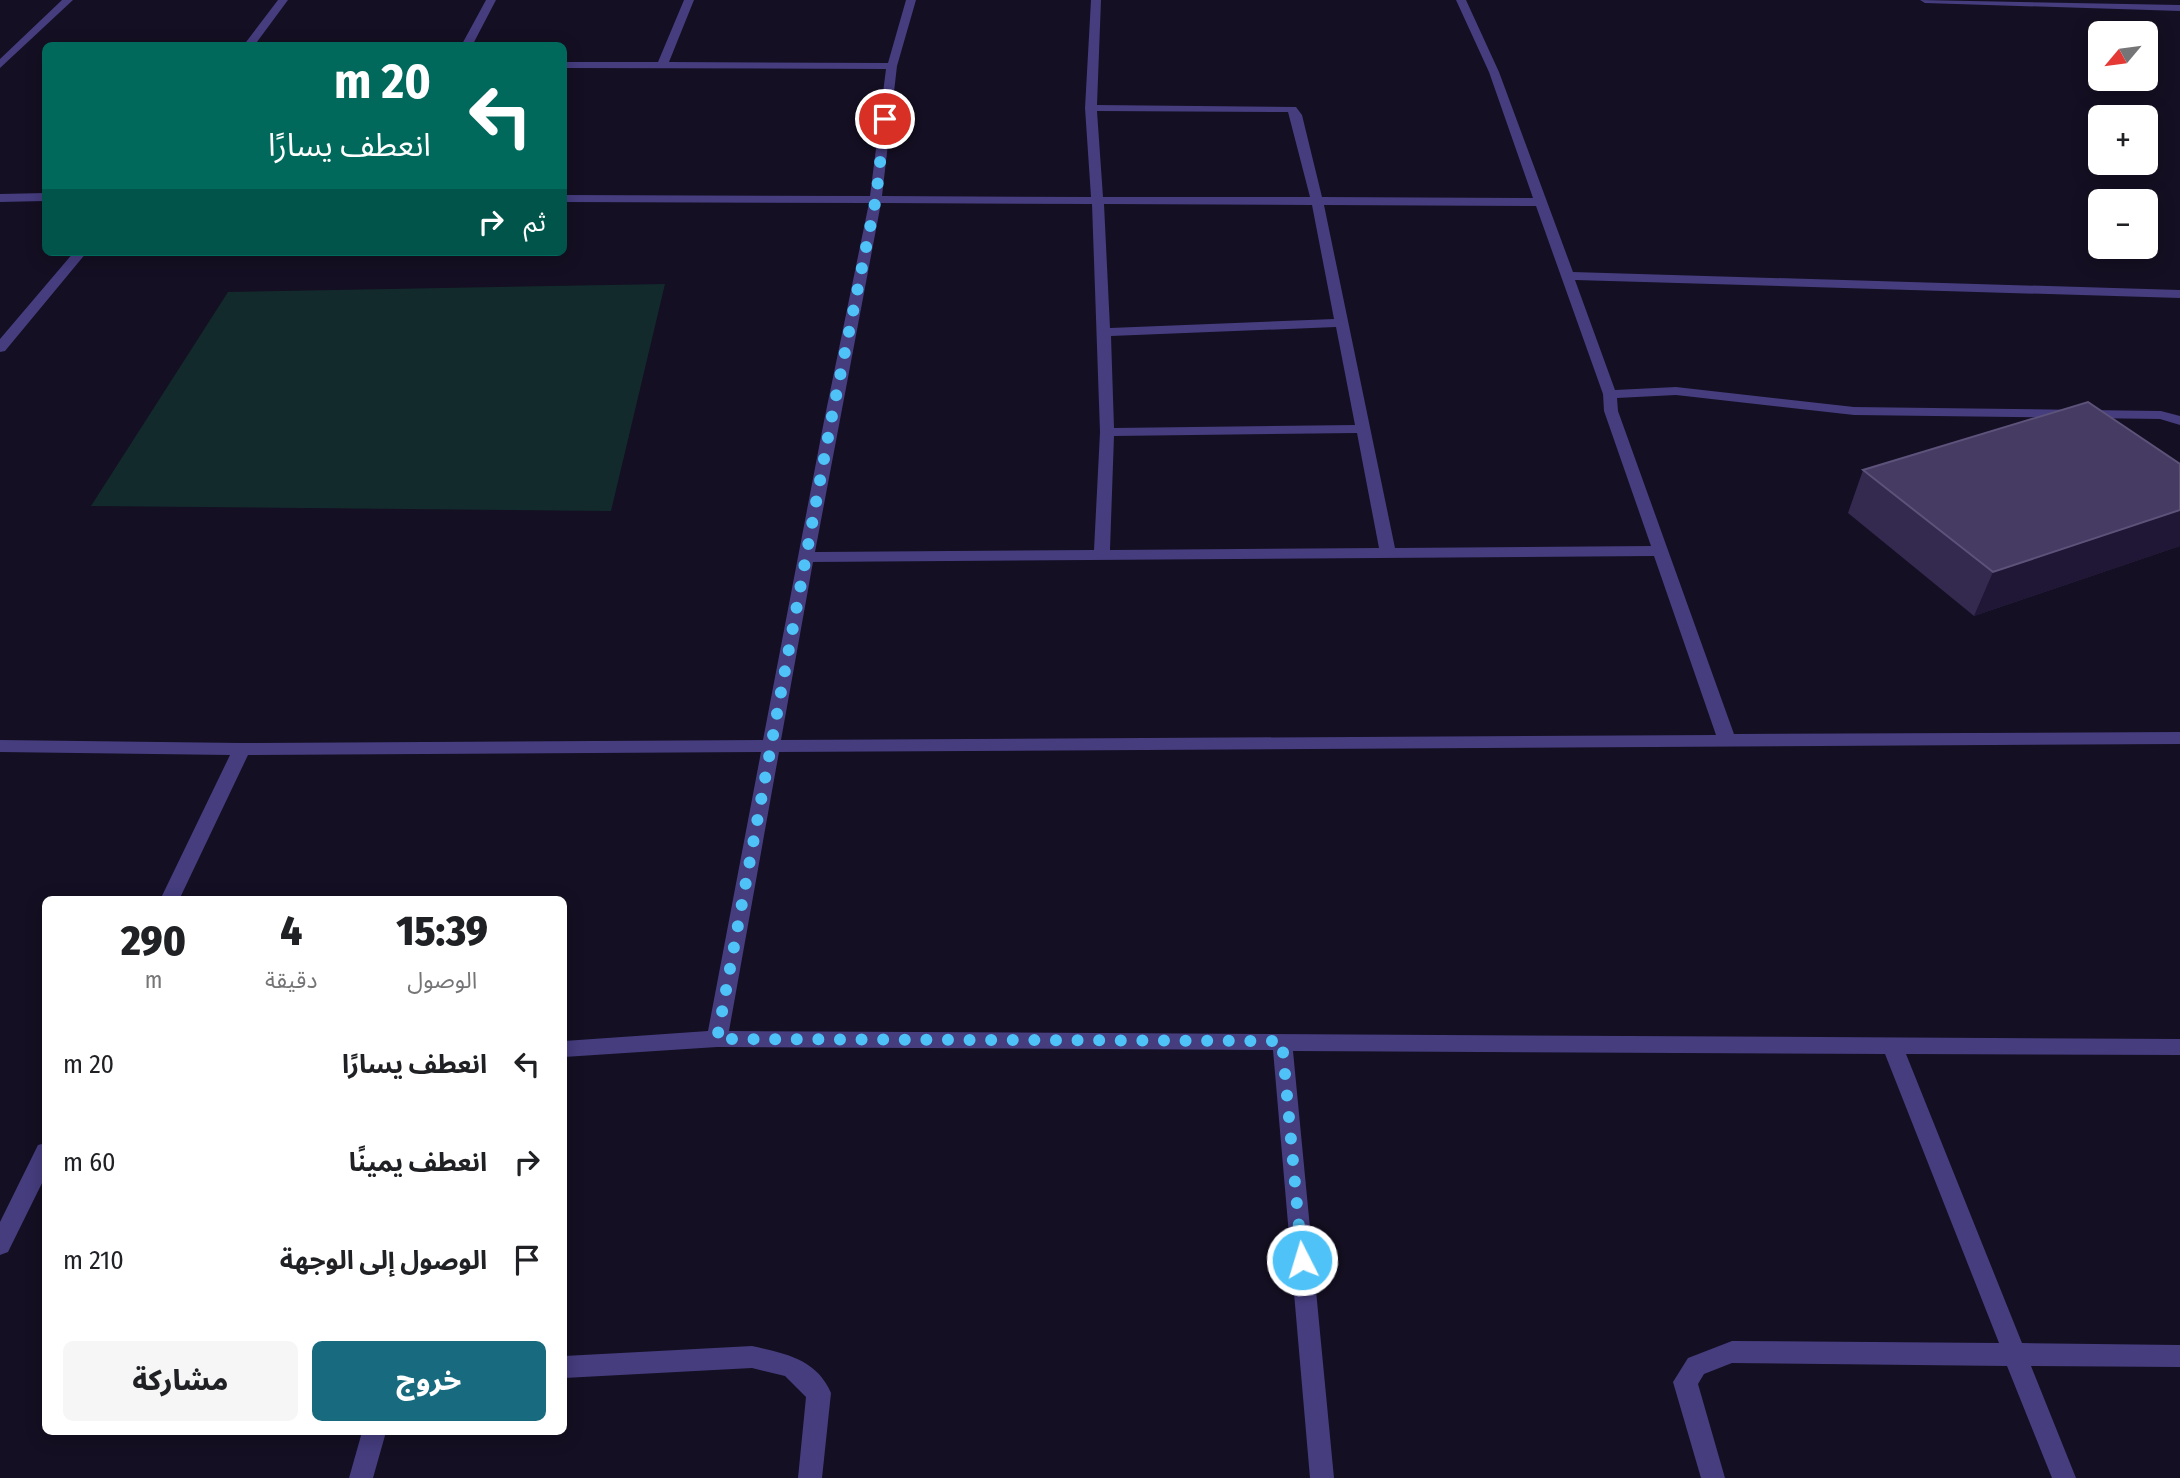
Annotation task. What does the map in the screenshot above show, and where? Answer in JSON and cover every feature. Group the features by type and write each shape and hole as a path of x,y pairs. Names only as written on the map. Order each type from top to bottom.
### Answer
{"street":[{"path":"0,65 68,0"},
{"path":"251,42 283,0"},
{"path":"468,42 491,0"},
{"path":"662,65 689,0"},
{"path":"717,1039 831,421 876,198 892,66 911,0"},
{"path":"1096,0 1091,108 1107,432 1102,555"},
{"path":"1461,0 1494,72 1541,202 1610,394 1611,411 1727,740"},
{"path":"1925,0 2180,8"},
{"path":"567,65 892,66"},
{"path":"1091,108 1292,109 1296,115 1317,201 1388,552"},
{"path":"0,198 42,197"},
{"path":"567,198 1541,202"},
{"path":"0,348 78,256"},
{"path":"1567,276 2180,294"},
{"path":"1103,332 1342,323"},
{"path":"1610,394 1676,391 1854,411 2161,415 2180,421"},
{"path":"1107,432 1364,429"},
{"path":"807,557 1660,551"},
{"path":"0,746 242,749 2180,738"},
{"path":"171,896 242,749"},
{"path":"567,1049 717,1039 2180,1047"},
{"path":"1282,1041 1322,1478"},
{"path":"1892,1045 2064,1478"},
{"path":"0,1245 42,1160"},
{"path":"1713,1478 1685,1382 1696,1366 1732,1352 2016,1357 2180,1356"},
{"path":"567,1367 752,1357 792,1366 819,1393 810,1478"},
{"path":"361,1478 373,1435"}],"green space":[{"path":"665,284 611,511 91,506 228,292"}],"building":[{"path":"2088,402 2180,464 2180,510 1993,572 1863,470"}],"route":[{"path":"885,119 876,198 831,421 717,1039 1282,1041 1302,1260"}]}
